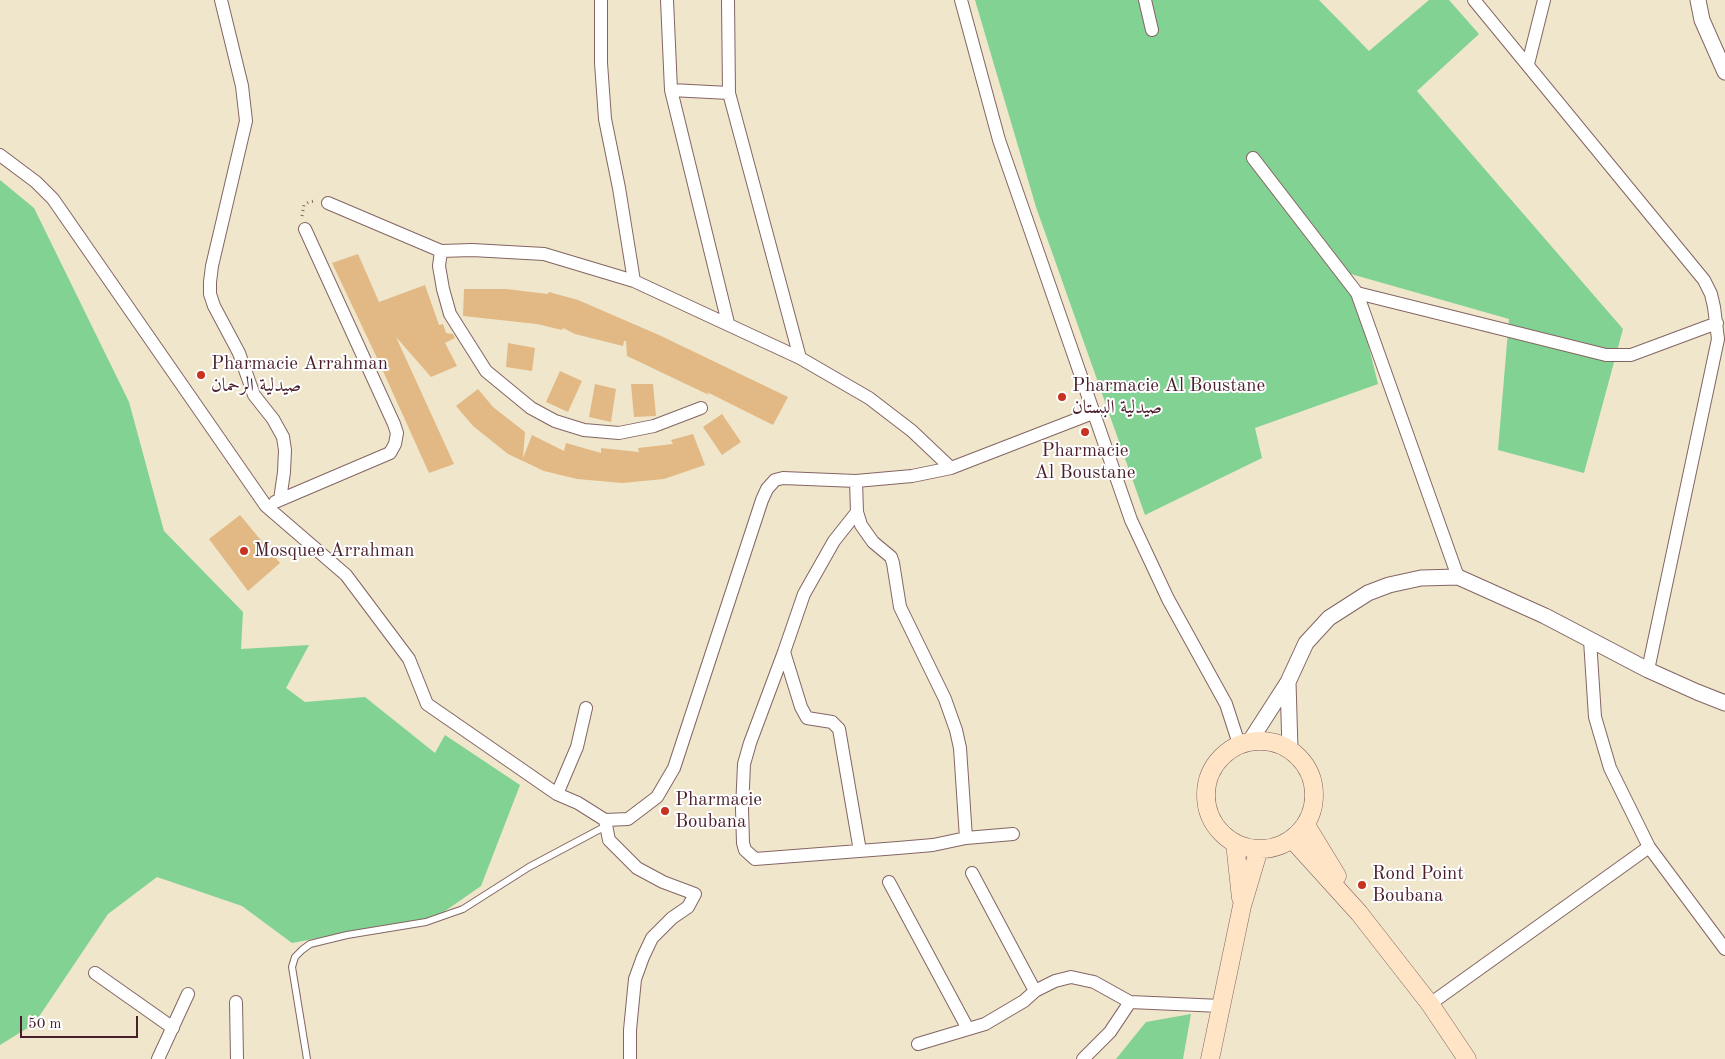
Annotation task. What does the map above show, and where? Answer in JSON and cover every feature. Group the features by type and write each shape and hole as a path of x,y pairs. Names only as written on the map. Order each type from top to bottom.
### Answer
{"main road":[{"path":"1271,742 1290,749 1302,761 1311,776 1314,792 1312,809 1306,825 1292,839 1275,847 1259,849 1235,843 1219,831 1213,822 1206,804 1206,786 1212,768 1224,754 1245,743 1271,742"},
{"path":"1306,825 1359,912"},
{"path":"1292,839 1359,912 1430,1004 1467,1059"},
{"path":"1235,843 1242,906"},
{"path":"1210,1059 1242,906 1259,849"}],"street":[{"path":"221,0 242,86 246,121 212,266 210,294 214,306 239,352 254,395 273,418 283,437 285,458 280,500"},
{"path":"601,0 601,63 605,119 619,188 634,281"},
{"path":"667,0 670,90 728,323"},
{"path":"728,0 729,93 800,358"},
{"path":"961,0 998,140 1132,520 1168,599 1226,704 1245,743 1288,682 1306,643 1329,618 1368,593 1389,585 1421,578 1458,577 1544,616 1648,670 1725,703"},
{"path":"1145,0 1152,30"},
{"path":"1474,0 1704,280 1711,294 1718,339 1648,670"},
{"path":"1528,64 1544,0"},
{"path":"1698,0 1702,20 1725,72"},
{"path":"670,90 729,93"},
{"path":"0,155 36,182 53,199 266,506 346,576 409,659 427,704 557,794 578,803 606,823 609,840 636,868 663,882 694,894 688,906 672,918 652,938 643,956 635,979 630,1030 630,1059"},
{"path":"1253,158 1357,294 1458,577"},
{"path":"328,203 440,251 472,250 544,254 634,281 800,358 869,398 912,431 951,468"},
{"path":"266,506 390,453 395,444 396,433 394,424 305,229"},
{"path":"440,251 439,266 450,314 486,370 531,408 555,421 584,430 619,434 654,426 701,408"},
{"path":"1357,294 1606,355 1631,355 1717,323"},
{"path":"606,823 628,819 657,798 674,768 767,490 775,480 783,478 856,481 912,476 951,468 1093,413"},
{"path":"856,481 857,512 861,525 873,542 894,563 900,607 950,712 960,748 966,838"},
{"path":"857,512 834,541 804,594 744,764 742,809 745,850 755,859 933,844 966,838 1013,834"},
{"path":"1590,640 1595,717 1610,768 1649,847 1725,949"},
{"path":"784,652 801,707 807,718 832,722 839,729 860,850"},
{"path":"1288,682 1290,749"},
{"path":"557,794 576,747 586,708"},
{"path":"1430,1004 1649,847"},
{"path":"972,873 1035,991"},
{"path":"889,882 968,1029"},
{"path":"95,973 173,1028"},
{"path":"918,1044 985,1024 1055,980 1072,977 1094,982 1130,1002 1221,1006"},
{"path":"158,1059 188,994"},
{"path":"236,1002 237,1059"},
{"path":"1083,1059 1110,1032 1130,1002"}],"lane":[{"path":"307,1059 292,967 295,957 302,950 310,944 347,935 426,922 463,909 529,867 606,823"}],"path":[{"path":"305,229 302,214 304,205 320,200 328,203"}],"green space":[{"path":"975,0 1319,0 1369,51 1429,0 1449,0 1479,34 1417,91 1623,329 1584,473 1498,450 1509,319 1351,274 1378,384 1255,428 1262,458 1145,515 1036,207"},
{"path":"0,180 34,208 129,402 164,531 243,612 241,649 309,645 286,688 305,702 365,697 435,753 445,735 520,785 481,886 435,918 292,943 242,906 157,877 108,914 34,1024 0,1045"},
{"path":"1191,1014 1183,1059 1116,1059 1146,1022"}],"building":[{"path":"358,254 379,302 425,285 439,325 443,324 446,333 453,334 455,338 445,343 457,366 431,377 396,337 454,464 429,473 332,263"},
{"path":"464,289 506,289 548,294 549,292 578,300 659,335 788,397 773,425 707,392 709,395 627,356 626,341 624,341 623,346 575,334 563,328 562,330 537,324 463,316"},
{"path":"508,343 535,348 532,371 506,367"},
{"path":"560,371 582,381 568,412 546,402"},
{"path":"595,384 616,389 611,422 589,417"},
{"path":"631,384 653,384 656,416 634,417"},
{"path":"478,389 493,407 525,432 523,458 532,435 564,451 566,443 601,453 601,448 639,452 638,448 673,444 671,440 693,434 705,465 664,479 622,483 577,479 544,471 508,454 473,426 456,406"},
{"path":"722,414 741,442 722,455 703,427"},
{"name":"Mosquee Arrahman","path":"240,515 280,563 248,591 209,539"}],"place":[{"name":"Pharmacie Arrahman صيدلية الرحمان","path":"201,375"},
{"name":"Pharmacie Al Boustane صيدلية البستان","path":"1062,397"},
{"name":"Pharmacie Al Boustane","path":"1085,432"},
{"name":"Mosquee Arrahman","path":"244,551"},
{"name":"Pharmacie Boubana","path":"665,811"},
{"name":"Rond Point Boubana","path":"1362,885"}]}
